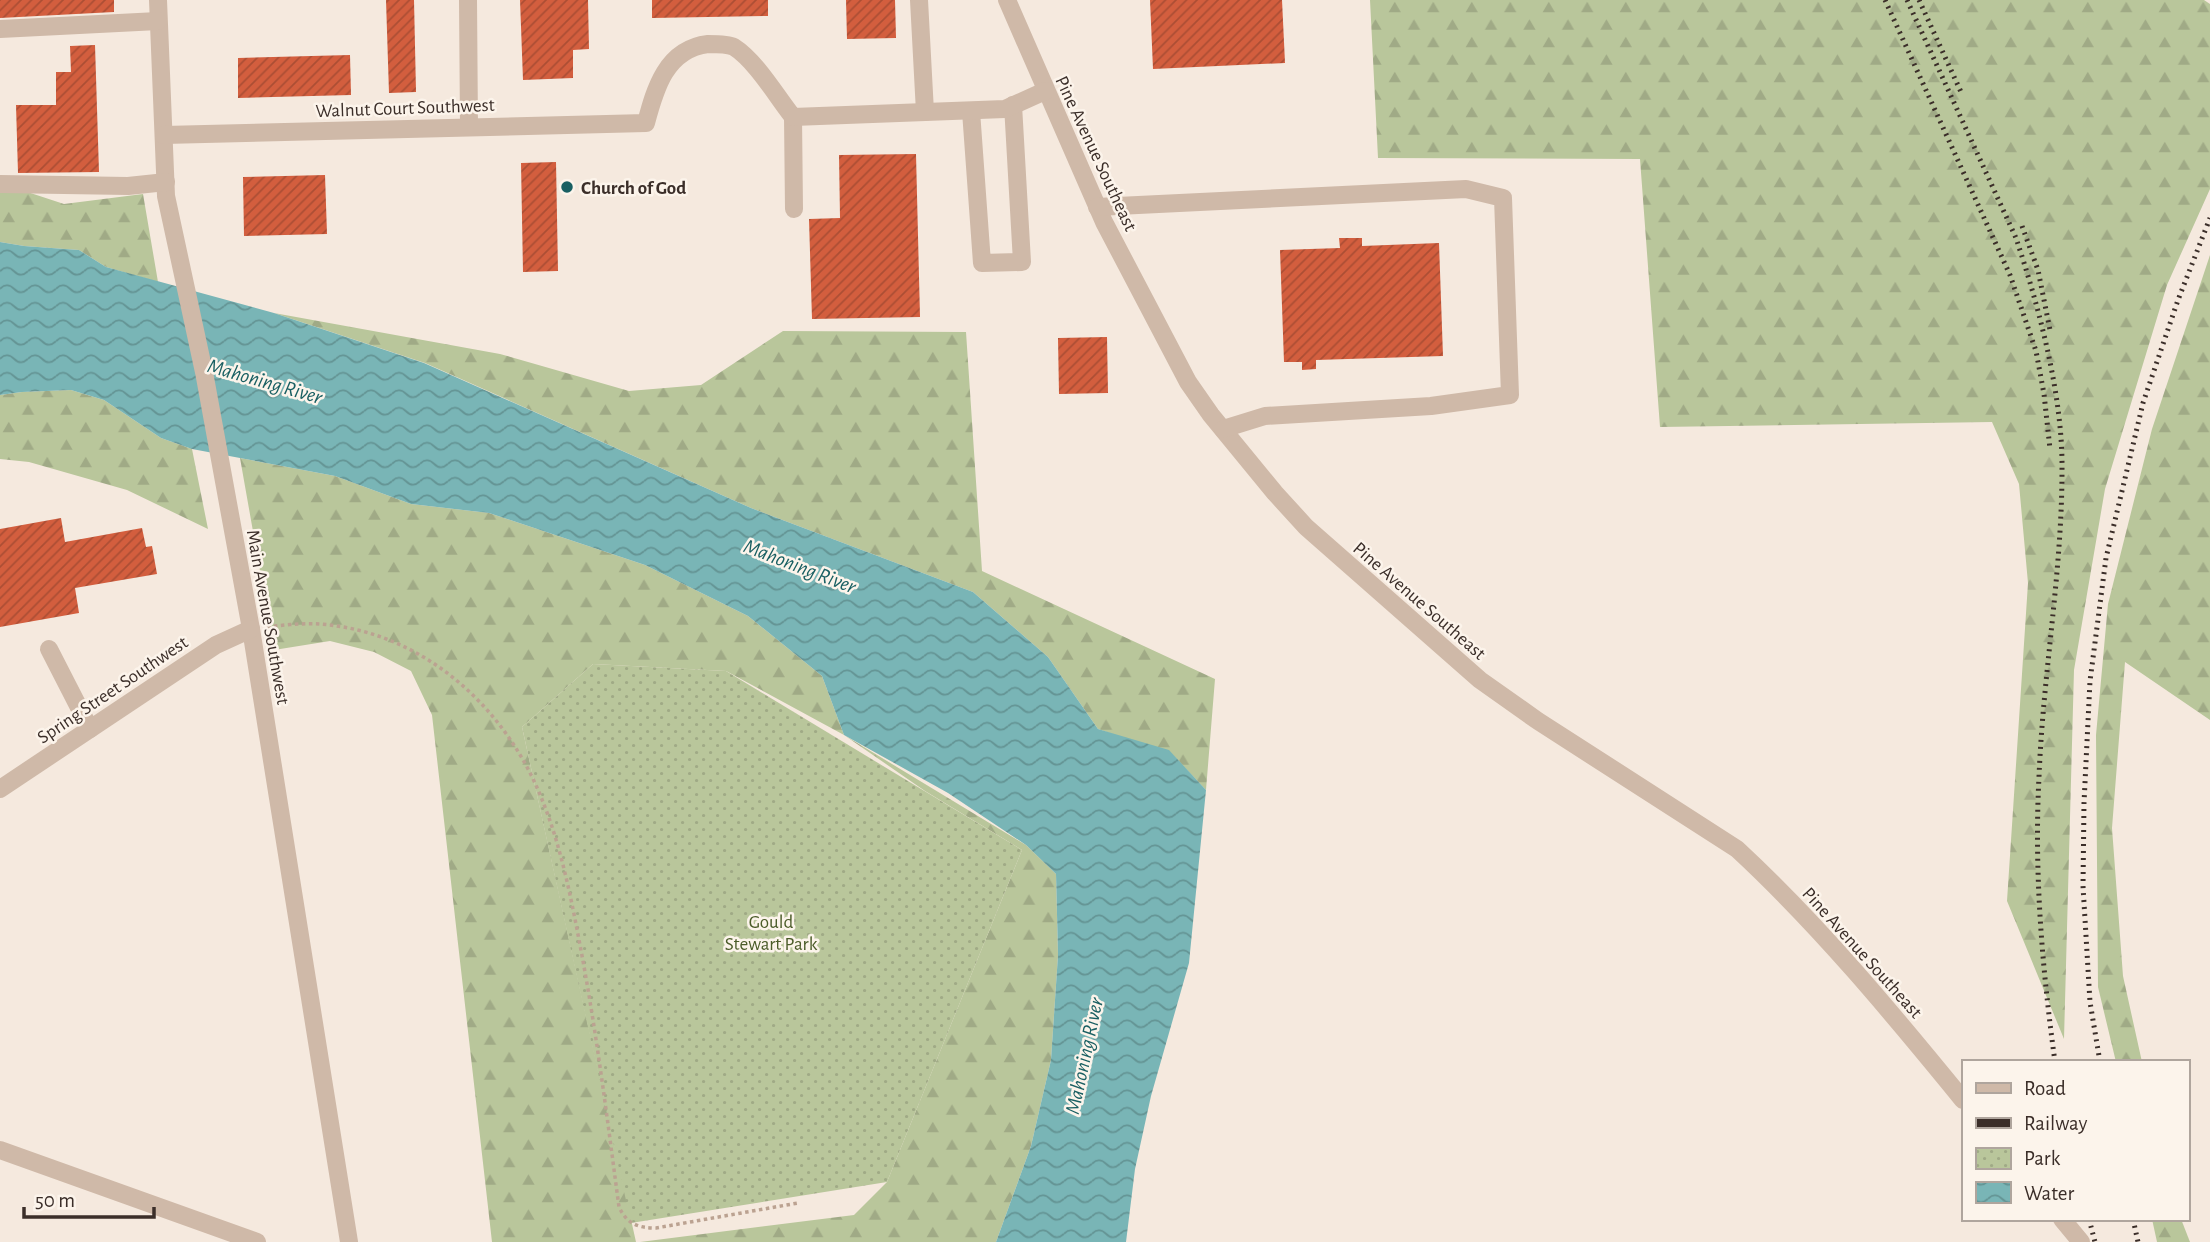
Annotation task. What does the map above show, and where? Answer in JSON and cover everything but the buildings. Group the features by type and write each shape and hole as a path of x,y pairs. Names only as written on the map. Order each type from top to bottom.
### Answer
{"street":[{"name":"Main Avenue Southwest","path":"158,0 166,189 204,372 251,629 349,1242"},
{"path":"468,0 469,127"},
{"path":"919,0 925,112"},
{"name":"Pine Avenue Southeast","path":"1007,0 1097,207 1188,382 1223,429 1306,527 1461,665 1538,721 1737,849 1764,873 1864,982 1962,1099"},
{"path":"0,29 158,21"},
{"name":"Walnut Court Southwest","path":"164,135 646,123 656,86 671,61 691,47 710,44 732,46 752,65 793,117"},
{"path":"794,209 793,117 1005,109 1045,91"},
{"path":"971,111 982,263 1023,262 1013,105"},
{"path":"0,184 166,189"},
{"path":"1097,207 1466,189 1503,198 1510,395 1431,406 1265,416 1223,429"},
{"name":"Spring Street Southwest","path":"0,789 216,645 251,629"},
{"path":"49,649 90,729"},
{"path":"0,1150 257,1242"},
{"path":"2064,1221 2081,1242"}],"path":[{"path":"251,629 301,623 321,624 351,628 394,642 424,656 453,677 492,715 510,738 542,800 564,873 593,1017 619,1207 623,1216 643,1228 656,1228 798,1203"}],"green space":[{"path":"1370,0 2204,0 2210,4 2210,189 2167,285 2105,489 2074,670 2064,1039 2007,901 2028,583 2019,484 1992,422 1660,427 1640,159 1378,158"},
{"path":"0,183 64,204 143,194 158,282 106,267 79,250 0,242"},
{"path":"2210,255 2210,720 2125,662 2112,828 2123,976 2142,1060 2116,1060 2098,987 2096,735 2108,604 2152,429"},
{"path":"274,313 500,354 629,391 701,385 783,331 966,332 982,571 1215,679 1206,790 1173,755 1098,729 1048,657 973,592 751,508 425,363"},
{"path":"71,390 104,400 161,438 192,449 208,529 127,490 29,462 0,459 0,395"},
{"path":"240,458 335,476 411,504 489,513 645,565 748,616 822,676 844,735 726,671 593,664 522,727 636,1242 492,1242 432,715 411,671 374,652 330,641 274,650"},
{"name":"Gould Stewart Park","path":"593,664 726,671 1022,850 887,1182 631,1223 522,727"},
{"path":"844,735 1026,845 1056,874 1058,955 1051,1060 1031,1146 996,1242 640,1242 854,1215 887,1182 1022,850 925,791"},
{"path":"2152,1221 2182,1221 2190,1242 2157,1242"}],"water":[{"name":"Mahoning River","path":"0,242 79,250 106,267 274,313 424,363 751,508 973,592 1048,657 1098,729 1169,750 1206,790 1189,963 1151,1096 1135,1169 1126,1242 996,1242 1031,1146 1051,1060 1058,955 1056,874 1026,845 948,793 844,735 822,676 748,616 645,565 489,513 411,504 335,476 192,449 161,438 104,400 71,390 0,395"}],"railway":[{"path":"1885,0 2010,275 2036,351 2050,449"},
{"path":"1907,0 2016,238 2041,322 2054,383 2061,442 2061,509 2041,738 2038,848 2040,920 2055,1060"},
{"path":"1919,0 1961,92"},
{"path":"2100,1060 2090,1002 2083,886 2084,803 2090,681 2106,558 2143,403 2178,300 2210,218"},
{"path":"2022,226 2038,270 2050,330"},
{"path":"2090,1221 2095,1242"},
{"path":"2133,1221 2138,1242"}],"place":[{"name":"Church of God","path":"567,187"}]}
